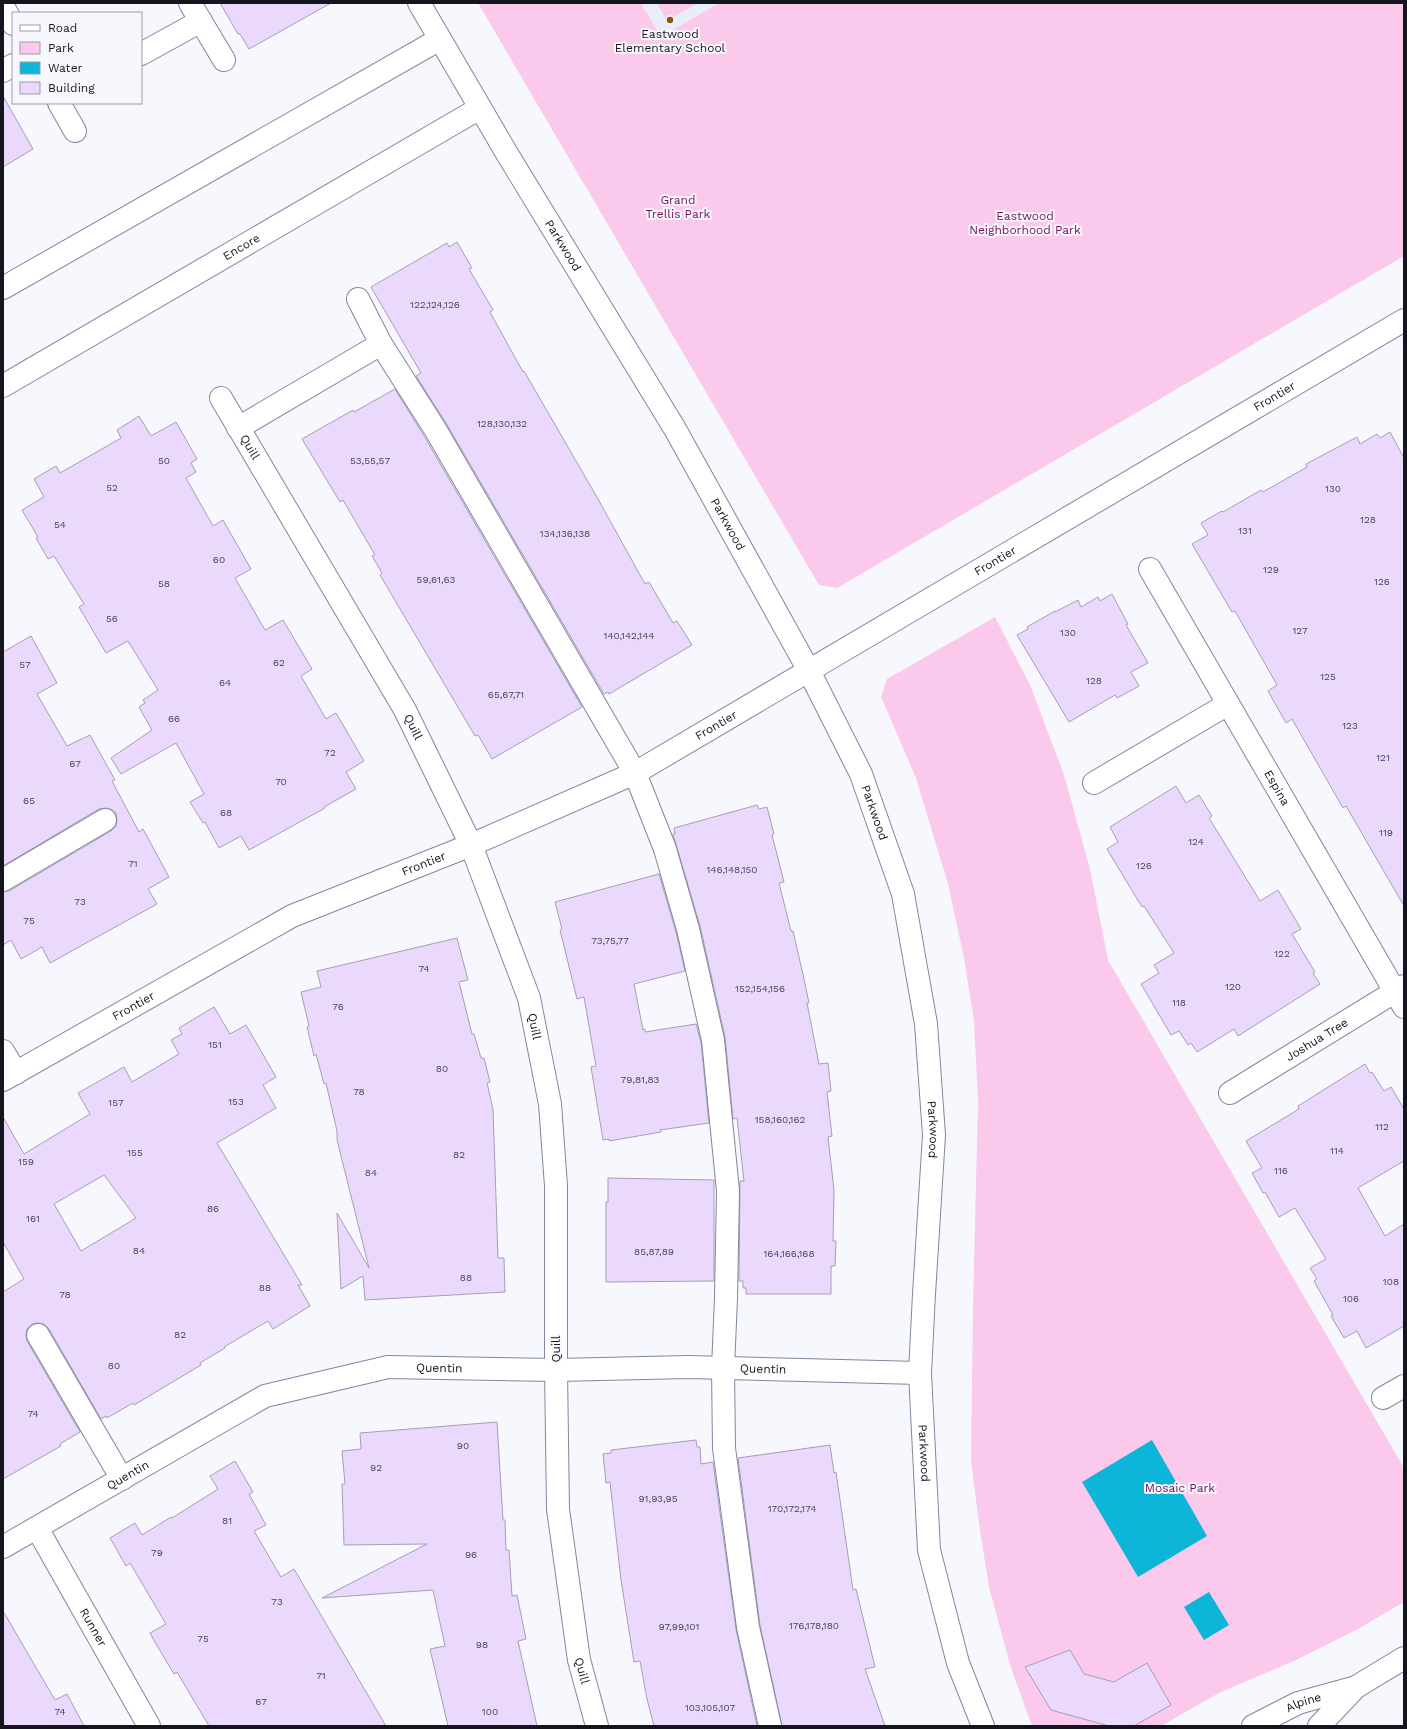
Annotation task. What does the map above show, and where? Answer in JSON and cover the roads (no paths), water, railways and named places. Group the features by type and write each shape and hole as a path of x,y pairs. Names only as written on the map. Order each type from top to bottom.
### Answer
{"street":[{"name":"Parkwood","path":"419,3 480,108 675,429 808,669 861,774 902,894 926,1024 934,1135 920,1373 929,1550 958,1663 983,1726"},
{"path":"3,6 12,22"},
{"path":"142,53 195,12 224,60"},
{"path":"3,288 440,39"},
{"path":"3,71 12,66"},
{"path":"60,104 75,130"},
{"name":"Encore","path":"3,386 480,108"},
{"path":"358,300 381,344 435,430 635,773 665,850 686,922 713,1040 728,1191 723,1368 724,1448 748,1627 770,1726"},
{"name":"Frontier","path":"9,1077 292,916 471,845 635,773 808,669 1404,320"},
{"path":"238,428 381,344"},
{"name":"Quill","path":"221,398 405,710 471,845 529,998 550,1104 556,1186 558,1509 579,1660 597,1726"},
{"name":"Espina","path":"1150,569 1228,704 1401,995"},
{"path":"1094,783 1228,704"},
{"path":"3,880 104,820"},
{"name":"Joshua Tree","path":"1230,1093 1401,995"},
{"path":"3,1051 9,1077"},
{"path":"38,1335 122,1479"},
{"name":"Quentin","path":"3,1547 265,1396 388,1367 556,1370 689,1367 920,1373"},
{"path":"1383,1398 1404,1386"},
{"name":"Runner","path":"37,1528 149,1726"},
{"name":"Alpine","path":"1319,1726 1356,1687 1404,1658"},
{"name":"Alpine","path":"1253,1726 1298,1703 1356,1687"}],"water":[{"path":"1152,1440 1207,1536 1138,1577 1082,1482"},
{"path":"1209,1592 1229,1625 1204,1640 1184,1607"}],"place":[{"name":"Eastwood Elementary School","path":"670,20"}],"park label":[{"name":"Grand Trellis Park","path":"678,207"},
{"name":"Eastwood Neighborhood Park","path":"1025,223"},
{"name":"Mosaic Park","path":"1180,1488"}]}
